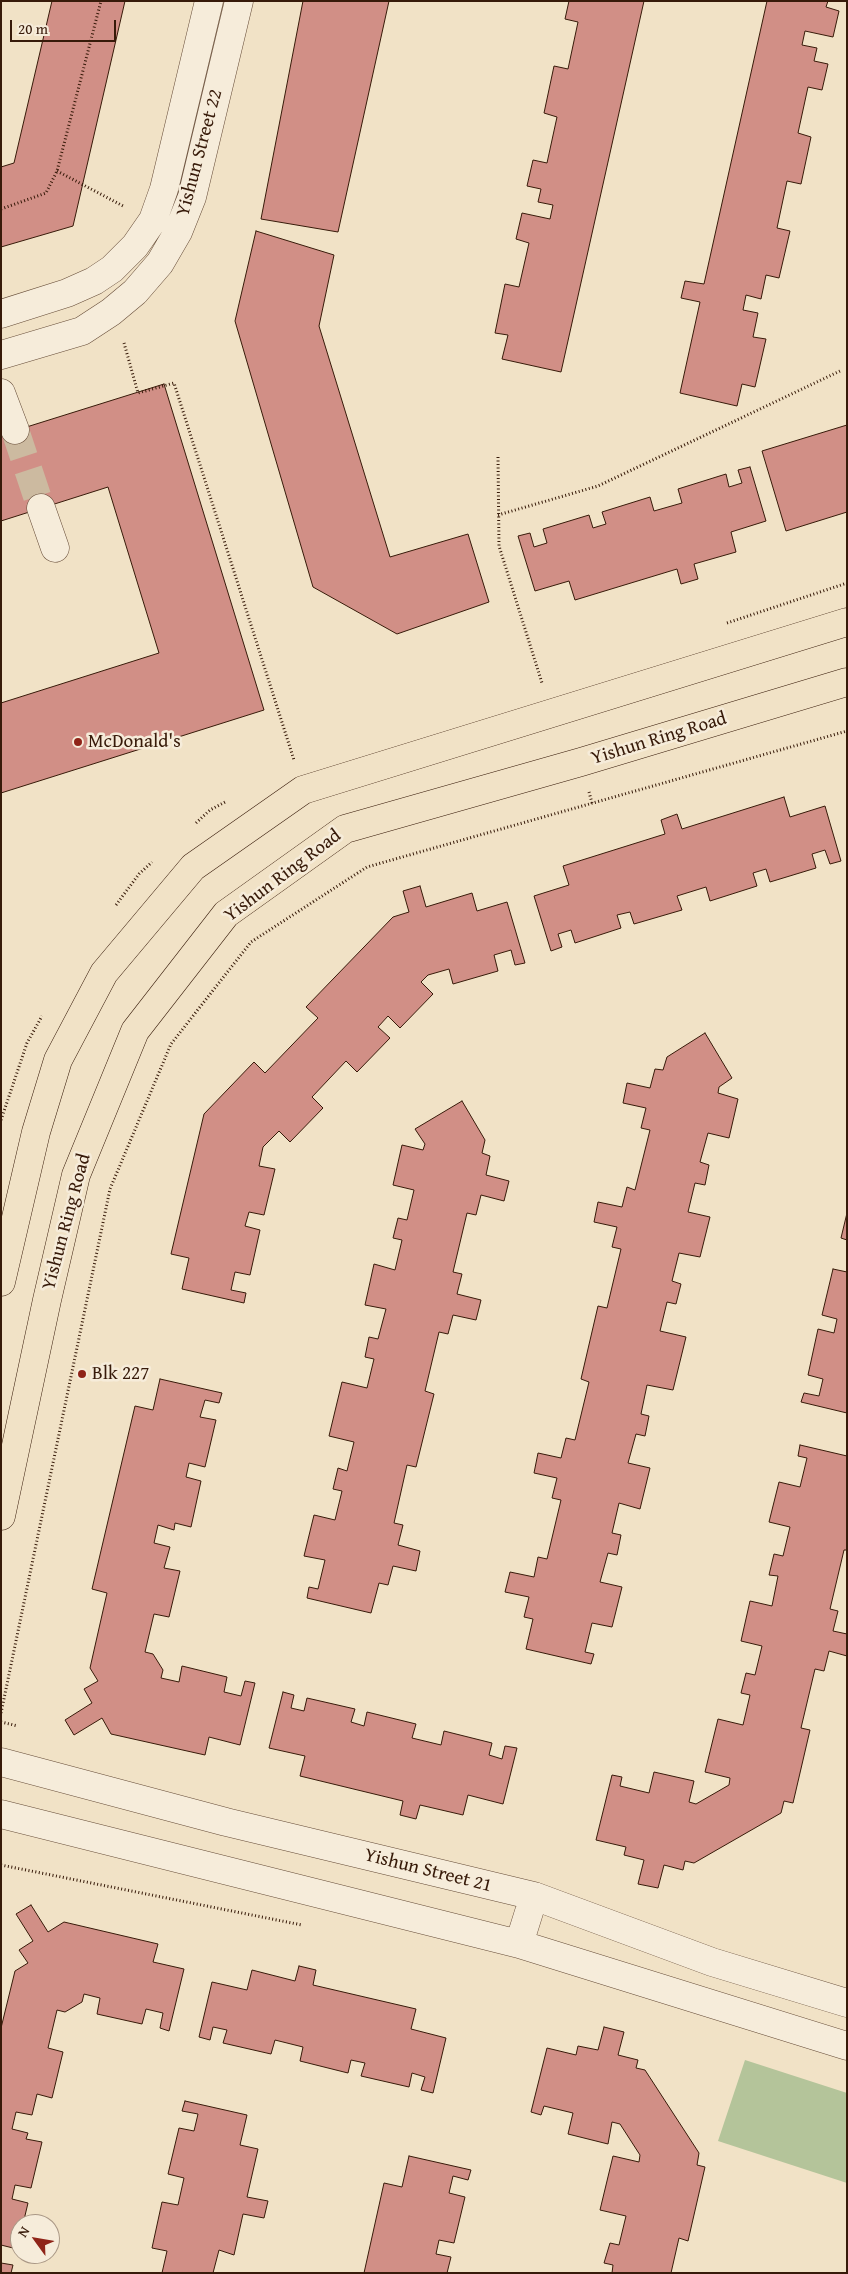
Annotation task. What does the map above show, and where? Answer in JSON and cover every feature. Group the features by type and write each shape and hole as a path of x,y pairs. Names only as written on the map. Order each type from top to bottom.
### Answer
{"main road":[{"path":"1,1282 36,1132 58,1060 104,973 193,867 303,790 847,622"},
{"name":"Yishun Ring Road","path":"1,1516 76,1175 135,1031 226,914 345,829 581,762 847,682"}],"street":[{"name":"Yishun Street 22","path":"1,314 67,293 94,281 112,269 135,246 153,220 164,189 209,1"},
{"name":"Yishun Street 22","path":"1,355 82,331 111,312 135,292 160,263 178,232 192,197 239,1"},
{"path":"1,393 15,430"},
{"path":"41,508 55,548"},
{"name":"Yishun Street 21","path":"1,1762 226,1822 534,1896 712,1962 847,2003"},
{"path":"1,1814 519,1944 847,2046"},
{"path":"519,1944 534,1896"}],"path":[{"path":"1,209 46,193 57,171 101,1"},
{"path":"57,171 132,211"},
{"path":"123,338 138,392 174,383 296,765"},
{"path":"498,515 598,486 840,371"},
{"path":"498,457 499,546 542,683"},
{"path":"1,1713 110,1188 171,1044 251,942 367,867 847,732"},
{"path":"1,1722 18,1726"},
{"path":"1,1865 310,1927"}],"green space":[{"path":"745,2060 847,2093 847,2183 718,2141"}],"building":[{"path":"52,1 125,1 73,226 1,247 1,167 14,163"},
{"path":"303,1 389,1 338,232 261,219"},
{"path":"569,1 644,1 561,372 502,359 508,335 495,333 505,284 519,287 529,243 516,239 522,213 550,219 553,205 538,202 541,189 527,186 533,160 547,163 557,117 544,113 554,66 568,69 578,22 565,19"},
{"path":"767,1 828,1 826,7 839,11 833,37 805,31 802,45 817,48 814,61 828,64 822,90 808,87 798,133 811,137 801,184 787,181 777,228 790,231 779,278 766,275 761,299 746,295 743,310 758,313 753,337 766,339 755,387 742,384 737,406 680,393 700,302 681,298 685,281 704,284"},
{"path":"256,231 334,255 319,326 390,557 468,534 489,602 397,634 313,587 235,321"},
{"path":"164,384 264,710 1,793 1,703 159,653 108,487 1,521 1,435"},
{"path":"847,425 847,512 786,531 762,451"},
{"path":"750,467 766,521 731,532 736,552 694,564 698,579 681,584 677,569 575,600 569,581 535,591 518,536 530,533 534,547 547,543 543,529 589,515 593,528 606,524 602,512 650,497 654,511 682,503 678,489 726,474 729,487 742,483 738,470"},
{"path":"784,797 790,817 825,806 841,861 830,864 825,850 812,854 816,868 770,882 766,869 753,873 757,886 710,901 706,887 677,896 682,910 634,924 630,912 617,915 621,928 575,943 571,930 558,934 562,947 551,951 534,896 569,885 563,866 665,834 661,820 677,814 682,829"},
{"path":"420,886 426,907 472,893 477,911 507,902 525,963 515,965 511,950 494,955 498,971 453,984 449,969 428,975 421,982 433,994 400,1028 388,1016 378,1027 390,1038 357,1072 346,1061 312,1097 323,1108 290,1142 279,1131 263,1147 259,1166 275,1169 264,1215 249,1212 245,1226 260,1230 250,1275 235,1272 231,1290 246,1293 244,1303 182,1289 189,1258 171,1254 204,1114 254,1062 265,1073 318,1018 306,1007 393,917 409,912 403,891"},
{"path":"705,1033 732,1078 719,1087 718,1093 738,1099 729,1138 708,1133 700,1162 709,1165 705,1185 695,1183 688,1212 710,1217 700,1257 679,1253 672,1281 681,1284 676,1304 667,1302 660,1331 686,1337 673,1390 647,1385 641,1414 649,1416 645,1436 636,1434 628,1463 650,1468 640,1509 619,1503 612,1533 621,1535 617,1555 608,1553 600,1582 622,1587 612,1627 592,1623 585,1652 594,1654 591,1664 526,1649 533,1619 524,1617 529,1597 505,1592 510,1572 534,1577 538,1557 547,1559 561,1500 552,1498 557,1478 534,1473 538,1453 561,1458 566,1438 575,1440 589,1382 581,1379 598,1306 607,1308 621,1249 612,1247 617,1227 594,1222 598,1202 622,1207 627,1187 635,1190 650,1130 641,1128 646,1108 623,1103 627,1083 650,1088 655,1069 663,1070 667,1057"},
{"path":"462,1101 485,1140 482,1153 490,1156 486,1175 509,1181 504,1201 481,1195 476,1215 467,1213 453,1272 462,1274 457,1294 481,1300 476,1320 453,1315 448,1334 439,1332 425,1391 434,1394 416,1467 407,1465 394,1523 403,1525 398,1545 420,1551 416,1571 393,1566 388,1585 379,1583 371,1613 307,1598 309,1587 318,1589 325,1560 304,1556 314,1515 335,1520 342,1491 333,1489 338,1468 347,1471 354,1442 329,1436 342,1382 367,1388 374,1359 365,1357 369,1337 378,1339 386,1309 365,1305 374,1264 395,1270 402,1240 393,1238 398,1218 407,1220 414,1190 393,1185 402,1145 423,1150 425,1144 415,1129"},
{"path":"847,1213 847,1240 841,1238"},
{"path":"833,1269 847,1272 847,1413 801,1402 804,1393 819,1396 823,1379 808,1375 818,1329 834,1333 837,1319 822,1315"},
{"path":"160,1379 222,1393 219,1403 205,1400 200,1417 216,1420 205,1467 189,1463 186,1477 201,1481 191,1527 175,1523 174,1530 158,1525 154,1543 170,1547 164,1568 180,1571 169,1617 154,1614 145,1652 153,1654 163,1670 161,1678 179,1682 182,1666 227,1677 224,1692 241,1696 245,1681 255,1683 240,1745 209,1737 205,1755 111,1734 102,1718 74,1735 65,1720 92,1703 84,1689 98,1681 90,1668 107,1593 92,1589 135,1406 153,1410"},
{"path":"800,1445 847,1456 847,1550 844,1550 830,1609 838,1611 833,1631 847,1634 847,1656 829,1651 824,1671 815,1669 801,1728 810,1730 793,1803 784,1801 781,1813 694,1863 685,1861 683,1870 664,1865 658,1888 638,1884 644,1860 624,1855 626,1847 596,1840 612,1775 622,1777 620,1786 649,1793 654,1772 694,1781 689,1802 696,1804 729,1785 730,1778 705,1772 718,1719 743,1725 750,1695 741,1693 746,1673 755,1675 762,1646 741,1641 750,1601 772,1606 778,1576 769,1575 774,1554 783,1556 790,1527 769,1522 779,1482 800,1487 807,1458 798,1456"},
{"path":"283,1692 294,1695 291,1708 304,1711 307,1698 355,1709 351,1722 364,1726 367,1712 416,1724 412,1738 441,1745 444,1731 492,1743 489,1755 502,1759 505,1746 517,1748 503,1804 468,1795 463,1815 420,1805 416,1819 400,1815 403,1801 300,1776 305,1756 269,1748"},
{"path":"31,1905 48,1932 64,1922 158,1944 153,1962 184,1969 169,2031 160,2028 163,2013 146,2009 142,2024 97,2014 100,1998 84,1994 82,2002 65,2012 57,2010 48,2048 63,2052 52,2098 37,2094 32,2115 16,2112 12,2129 28,2133 26,2139 42,2142 31,2188 15,2185 12,2199 28,2203 25,2214 10,2214 10,2247 1,2245 1,2028 15,1971 28,1963 19,1950 33,1941 16,1914"},
{"path":"299,1966 316,1970 313,1985 416,2009 411,2029 446,2038 433,2093 421,2090 425,2077 412,2073 409,2087 361,2076 365,2063 351,2060 348,2073 300,2061 303,2047 275,2040 271,2054 223,2043 227,2030 213,2027 210,2040 199,2037 212,1982 247,1990 252,1970 295,1981"},
{"path":"604,2027 624,2032 618,2055 638,2060 636,2068 645,2070 699,2153 697,2165 705,2167 688,2241 679,2238 671,2273 612,2273 613,2265 604,2263 610,2243 619,2245 626,2216 600,2210 613,2156 639,2162 640,2155 620,2124 612,2122 608,2144 568,2134 573,2113 544,2106 541,2115 531,2112 547,2048 576,2055 578,2046 598,2050"},
{"path":"185,2101 247,2115 240,2145 258,2149 247,2197 268,2201 264,2218 243,2214 234,2255 219,2250 213,2273 162,2273 167,2251 152,2248 162,2202 178,2205 184,2178 168,2174 179,2128 194,2131 198,2114 182,2111"},
{"path":"409,2156 471,2170 468,2180 453,2176 449,2193 465,2197 454,2243 439,2240 436,2254 451,2257 447,2273 364,2273 384,2183 402,2187"},
{"path":"1,2263 13,2265 11,2273 1,2273"}],"tunnel":[{"path":"15,430 41,508"}],"place":[{"name":"McDonald's","path":"78,742"},
{"name":"Blk 227","path":"82,1374"}]}
